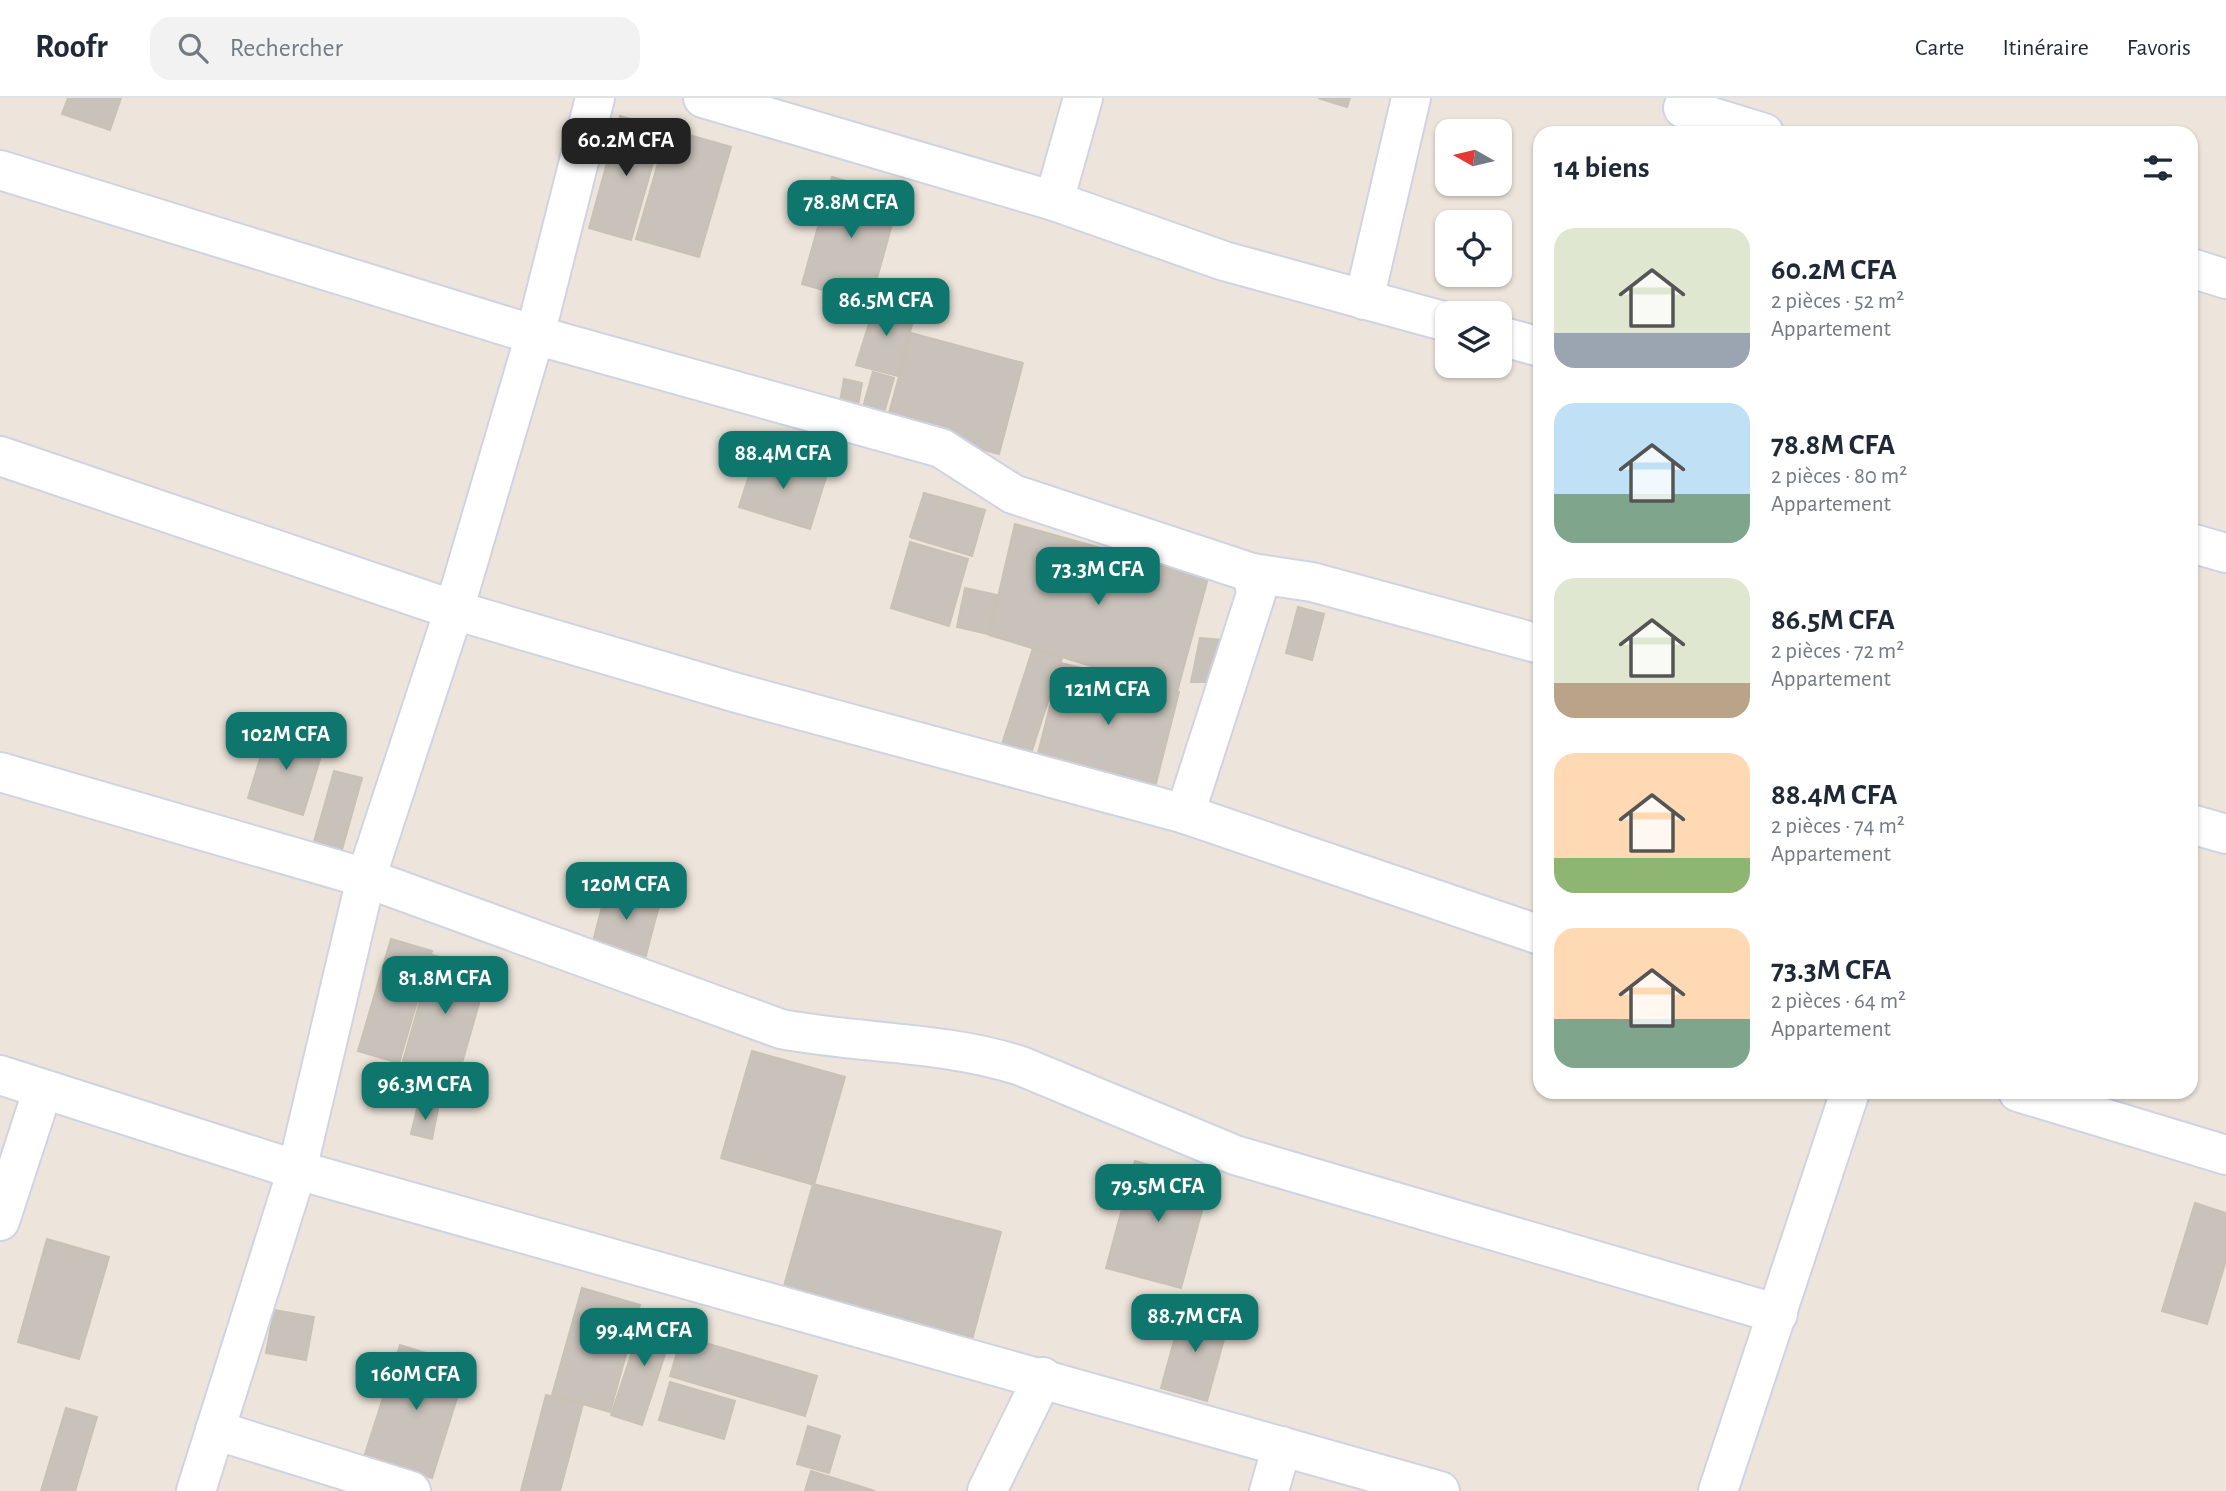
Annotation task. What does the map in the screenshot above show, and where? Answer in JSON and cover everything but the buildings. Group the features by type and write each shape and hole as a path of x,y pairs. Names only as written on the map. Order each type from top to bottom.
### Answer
{"street":[{"path":"196,1491 297,1170 366,878 454,610 535,335 595,98"},
{"path":"703,98 1055,201 1224,261 1435,319"},
{"path":"1055,201 1083,98"},
{"path":"1364,300 1411,98"},
{"path":"1682,113 1735,126"},
{"path":"0,170 535,335 942,448 1013,494 1252,573 1312,582 1533,642"},
{"path":"2198,270 2226,279"},
{"path":"1512,339 1533,345"},
{"path":"0,456 454,610 737,693 1185,814 1533,933"},
{"path":"2198,545 2226,553"},
{"path":"1185,814 1256,594 1252,573"},
{"path":"0,772 366,878 781,1030 836,1040 985,1054 1021,1066 1235,1155 1777,1314"},
{"path":"2198,826 2226,834"},
{"path":"0,1075 297,1170 1043,1377 1440,1491"},
{"path":"0,1221 43,1089"},
{"path":"1718,1491 1848,1099"},
{"path":"2041,1099 2226,1155"},
{"path":"987,1491 1043,1377"},
{"path":"215,1430 411,1491"},
{"path":"1269,1491 1282,1446"}]}
